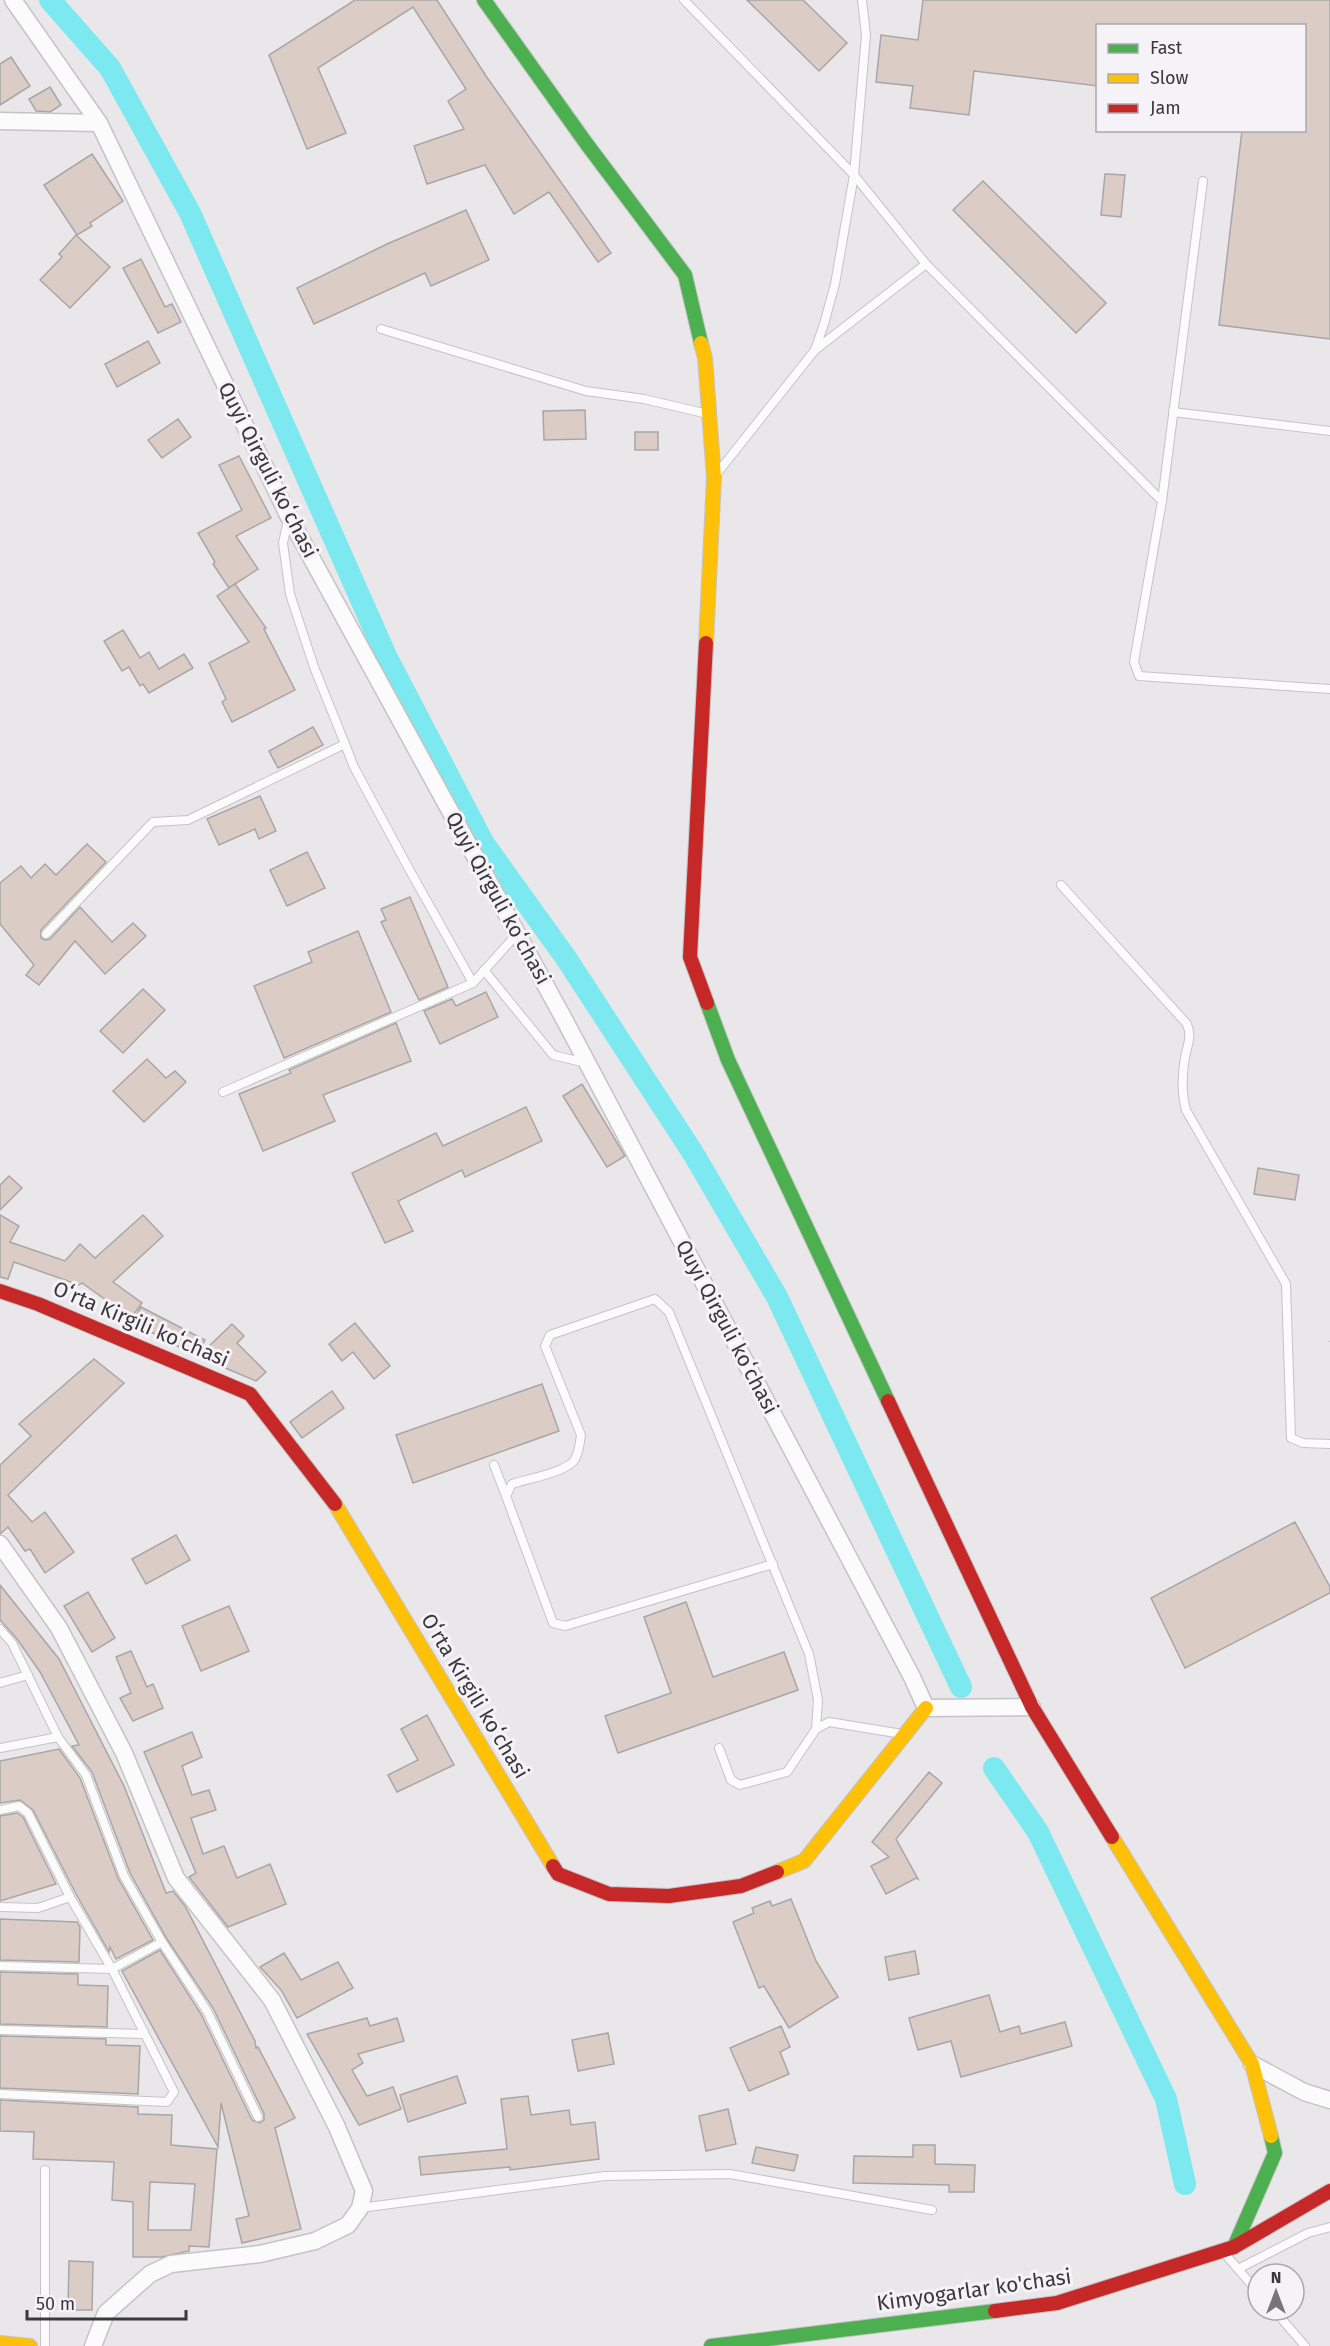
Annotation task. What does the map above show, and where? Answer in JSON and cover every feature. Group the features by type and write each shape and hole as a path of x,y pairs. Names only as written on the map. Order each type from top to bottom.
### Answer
{"street":[{"name":"Quyi Qirguli koʻchasi","path":"13,0 99,123 289,517 588,1064 912,1677 926,1708"},
{"path":"484,0 586,143 685,275 705,358 714,478 690,957 728,1060 1032,1707 1252,2064 1275,2153 1229,2249"},
{"path":"0,121 99,123"},
{"name":"Oʻrta Kirgili koʻchasi","path":"0,1291 38,1304 250,1394 333,1501 558,1874 609,1894 669,1896 741,1886 804,1861 926,1708"},
{"path":"0,1544 59,1628 124,1753 176,1878 272,2000 336,2125 364,2191 360,2208 348,2225 315,2241 260,2254 171,2264 150,2274 106,2313 93,2346"},
{"path":"926,1708 1032,1707"},
{"path":"1252,2064 1304,2092 1330,2100"},
{"name":"Kimyogarlar ko'chasi","path":"711,2346 1057,2303 1229,2249 1330,2191"},
{"path":"0,2343 30,2346"}],"lane":[{"path":"684,0 854,175 926,264 1162,501"},
{"path":"815,350 836,285 854,175 866,35 862,0"},
{"path":"1203,181 1162,501 1134,662 1139,676 1330,689"},
{"path":"714,478 815,350 926,264"},
{"path":"381,329 586,391 644,399 709,415"},
{"path":"1173,412 1330,431"},
{"path":"289,517 283,543 290,594 314,667 354,767 473,982"},
{"path":"46,934 153,822 188,820 345,744"},
{"path":"1061,885 1187,1024 1191,1035 1185,1057 1181,1095 1186,1110 1286,1284 1291,1438 1303,1443 1330,1444"},
{"path":"223,1092 473,982 517,934"},
{"path":"484,970 553,1055 588,1064"},
{"path":"506,1496 512,1484 566,1467 575,1459 579,1447 581,1435 545,1346 550,1335 654,1299 669,1312 809,1654 818,1700 816,1729"},
{"path":"494,1465 553,1623 565,1626 772,1564"},
{"path":"0,1629 12,1643 58,1737 86,1774 124,1876 162,1942 207,2011 258,2117"},
{"path":"0,1683 28,1675"},
{"path":"718,1748 731,1780 740,1785 787,1772 816,1729 829,1722 904,1735"},
{"path":"0,1748 58,1737"},
{"path":"0,1810 19,1806 28,1814 70,1897 112,1969 174,2092 167,2102 0,2094"},
{"path":"0,1907 38,1908 70,1897"},
{"path":"0,1966 112,1969 162,1942"},
{"path":"0,2030 144,2034"},
{"path":"45,2170 45,2346"},
{"path":"360,2208 604,2176 730,2174 932,2210"},
{"path":"1238,2269 1308,2233 1330,2227"},
{"path":"1229,2249 1238,2269 1246,2278"},
{"path":"1284,2322 1305,2346"}],"building":[{"path":"355,0 437,0 486,76 611,253 598,262 549,192 514,214 485,165 427,184 414,146 464,129 448,101 466,89 413,7 318,68 346,133 307,149 269,55"},
{"path":"747,0 803,0 847,43 819,71"},
{"path":"923,0 1330,0 1330,339 1219,325 1242,132 1306,132 1306,24 1096,24 1096,86 974,71 969,115 910,108 913,86 876,82 881,35 918,40"},
{"path":"11,57 30,86 0,105 0,64"},
{"path":"50,87 61,105 50,112 36,111 29,99"},
{"path":"92,154 123,201 90,223 92,226 77,235 44,185"},
{"path":"1105,174 1125,175 1121,217 1101,215"},
{"path":"983,181 1106,303 1076,333 953,210"},
{"path":"466,210 489,260 431,286 425,273 314,324 297,288 387,244"},
{"path":"76,235 110,267 70,308 40,280 62,257 59,254"},
{"path":"141,259 165,307 172,304 181,322 158,333 123,268"},
{"path":"148,341 160,363 117,387 105,364"},
{"path":"585,410 586,439 544,440 543,411"},
{"path":"178,419 191,437 162,458 148,440"},
{"path":"635,432 658,432 658,450 635,450"},
{"path":"239,456 271,518 236,536 258,569 229,588 213,564 215,562 198,533 242,510 219,465"},
{"path":"235,584 266,628 264,629 295,690 232,722 222,702 226,699 209,663 249,642 217,596"},
{"path":"123,630 140,658 149,652 159,669 184,654 193,668 149,693 143,684 140,686 129,667 122,671 104,641"},
{"path":"313,727 323,745 278,768 269,751"},
{"path":"260,796 276,831 259,839 255,829 219,845 207,819"},
{"path":"87,844 106,862 41,930 41,938 50,939 80,907 112,942 133,923 146,936 105,974 75,941 39,985 26,975 34,965 0,924 0,883 21,866 31,878 45,864 56,875"},
{"path":"307,852 325,888 287,906 270,870"},
{"path":"410,897 448,987 419,1000 381,922 386,920 381,909"},
{"path":"358,931 391,1012 284,1058 254,986 312,962 308,952"},
{"path":"143,989 165,1010 123,1053 100,1031"},
{"path":"486,992 498,1017 440,1044 424,1011 452,999 456,1006"},
{"path":"396,1023 411,1061 323,1095 335,1121 263,1151 239,1094 291,1073 289,1070"},
{"path":"147,1059 166,1078 175,1071 186,1082 144,1122 113,1091"},
{"path":"582,1084 625,1156 607,1167 563,1096"},
{"path":"526,1107 542,1141 465,1177 462,1170 398,1201 413,1231 385,1243 352,1173 436,1133 443,1146"},
{"path":"1258,1168 1299,1175 1295,1200 1254,1194"},
{"path":"9,1176 22,1188 0,1210 0,1185"},
{"path":"0,1215 19,1226 10,1242 65,1261 80,1244 95,1258 143,1215 163,1236 113,1282 142,1303 131,1318 82,1283 79,1285 14,1262 8,1279 0,1277"},
{"path":"141,1307 205,1340 196,1356 132,1322"},
{"path":"355,1323 390,1366 374,1379 353,1352 342,1361 329,1344"},
{"path":"232,1324 244,1336 237,1343 266,1372 256,1381 223,1367 206,1349"},
{"path":"94,1359 124,1383 8,1495 32,1522 45,1512 74,1552 45,1573 30,1549 25,1551 8,1527 0,1534 0,1465 31,1436 19,1424"},
{"path":"542,1384 559,1431 413,1483 396,1435"},
{"path":"332,1391 344,1408 302,1438 290,1422"},
{"path":"1295,1522 1330,1587 1330,1593 1185,1668 1151,1598"},
{"path":"176,1535 190,1560 146,1584 132,1559"},
{"path":"0,1585 59,1659 124,1786 166,1893 173,1891 185,1906 255,2041 256,2048 258,2047 295,2118 275,2128 301,2229 242,2243 236,2219 249,2216 221,2103 218,2147 122,1971 160,1950 201,2014 252,2120 260,2123 264,2120 264,2114 213,2008 167,1939 130,1873 92,1772 72,1746 79,1745 40,1672 17,1639 0,1620"},
{"path":"88,1592 115,1638 92,1652 64,1606"},
{"path":"686,1602 713,1677 784,1652 798,1690 618,1753 605,1716 671,1693 644,1617"},
{"path":"229,1606 249,1651 201,1671 182,1626"},
{"path":"131,1651 147,1687 153,1684 163,1708 133,1721 120,1698 131,1693 116,1657"},
{"path":"427,1715 454,1765 397,1792 388,1775 418,1760 401,1729"},
{"path":"192,1732 202,1757 182,1766 192,1795 209,1790 216,1810 191,1818 203,1854 224,1846 237,1878 270,1864 286,1904 228,1927 189,1877 196,1873 144,1752"},
{"path":"59,1749 80,1778 118,1878 153,1940 116,1959 110,1947 109,1952 76,1894 33,1810 20,1800 0,1803 0,1761"},
{"path":"929,1772 942,1783 896,1839 918,1879 886,1894 871,1866 889,1857 872,1842"},
{"path":"17,1813 23,1817 56,1884 0,1901 0,1816"},
{"path":"791,1899 816,1961 838,1997 789,2028 764,1986 759,1988 733,1922 754,1913 752,1908 770,1901 772,1906"},
{"path":"0,1919 77,1922 80,1927 79,1962 0,1960"},
{"path":"915,1951 919,1974 889,1980 885,1957"},
{"path":"284,1953 301,1980 338,1962 353,1988 297,2018 281,1990 260,1967"},
{"path":"0,1972 78,1974 78,1985 108,1986 107,2027 0,2024"},
{"path":"989,1995 1000,2032 1019,2026 1021,2034 1065,2022 1072,2046 961,2077 951,2041 918,2050 909,2018"},
{"path":"367,2018 370,2026 397,2018 404,2041 358,2054 363,2063 352,2070 367,2096 393,2087 401,2109 359,2125 307,2034"},
{"path":"781,2026 790,2047 780,2052 789,2074 749,2091 730,2048"},
{"path":"608,2033 614,2064 578,2071 572,2040"},
{"path":"0,2036 106,2039 106,2045 140,2046 138,2094 0,2088"},
{"path":"457,2076 466,2103 408,2122 400,2095"},
{"path":"528,2096 531,2115 569,2110 571,2125 595,2122 599,2159 510,2170 510,2167 421,2175 419,2157 507,2149 501,2099"},
{"path":"0,2100 138,2107 138,2114 172,2115 171,2145 217,2149 209,2247 189,2246 189,2251 162,2257 133,2257 133,2202 112,2200 114,2162 33,2159 34,2132 0,2131","holes":["150,2182 195,2184 191,2230 148,2230"]},
{"path":"728,2109 736,2144 706,2151 699,2116"},
{"path":"913,2145 935,2145 935,2164 975,2165 974,2192 949,2192 949,2185 853,2183 854,2156 913,2157"},
{"path":"756,2147 798,2155 794,2171 752,2163"},
{"path":"69,2261 93,2262 92,2310 68,2310"}],"waterway":[{"path":"50,0 110,68 190,213 386,656 484,844 566,958 693,1153 777,1297 961,1687"},
{"path":"994,1768 1038,1832 1166,2099 1185,2184"}],"traffic: fast":[{"path":"484,0 586,143 685,275 701,343"},
{"path":"707,1003 728,1060 888,1401"},
{"path":"1234,2247 1275,2153 1271,2136"},
{"path":"711,2346 995,2311"}],"traffic: slow":[{"path":"701,343 705,358 714,478 706,643"},
{"path":"335,1504 553,1866"},
{"path":"777,1872 804,1861 926,1708"},
{"path":"1112,1837 1252,2064 1271,2136"},
{"path":"0,2343 30,2346"}],"traffic: jam":[{"path":"706,643 690,957 707,1003"},
{"path":"0,1291 38,1304 250,1394 335,1504"},
{"path":"888,1401 1032,1707 1112,1837"},
{"path":"553,1866 558,1874 609,1894 669,1896 741,1886 777,1872"},
{"path":"995,2311 1057,2303 1234,2247 1330,2191"}]}
